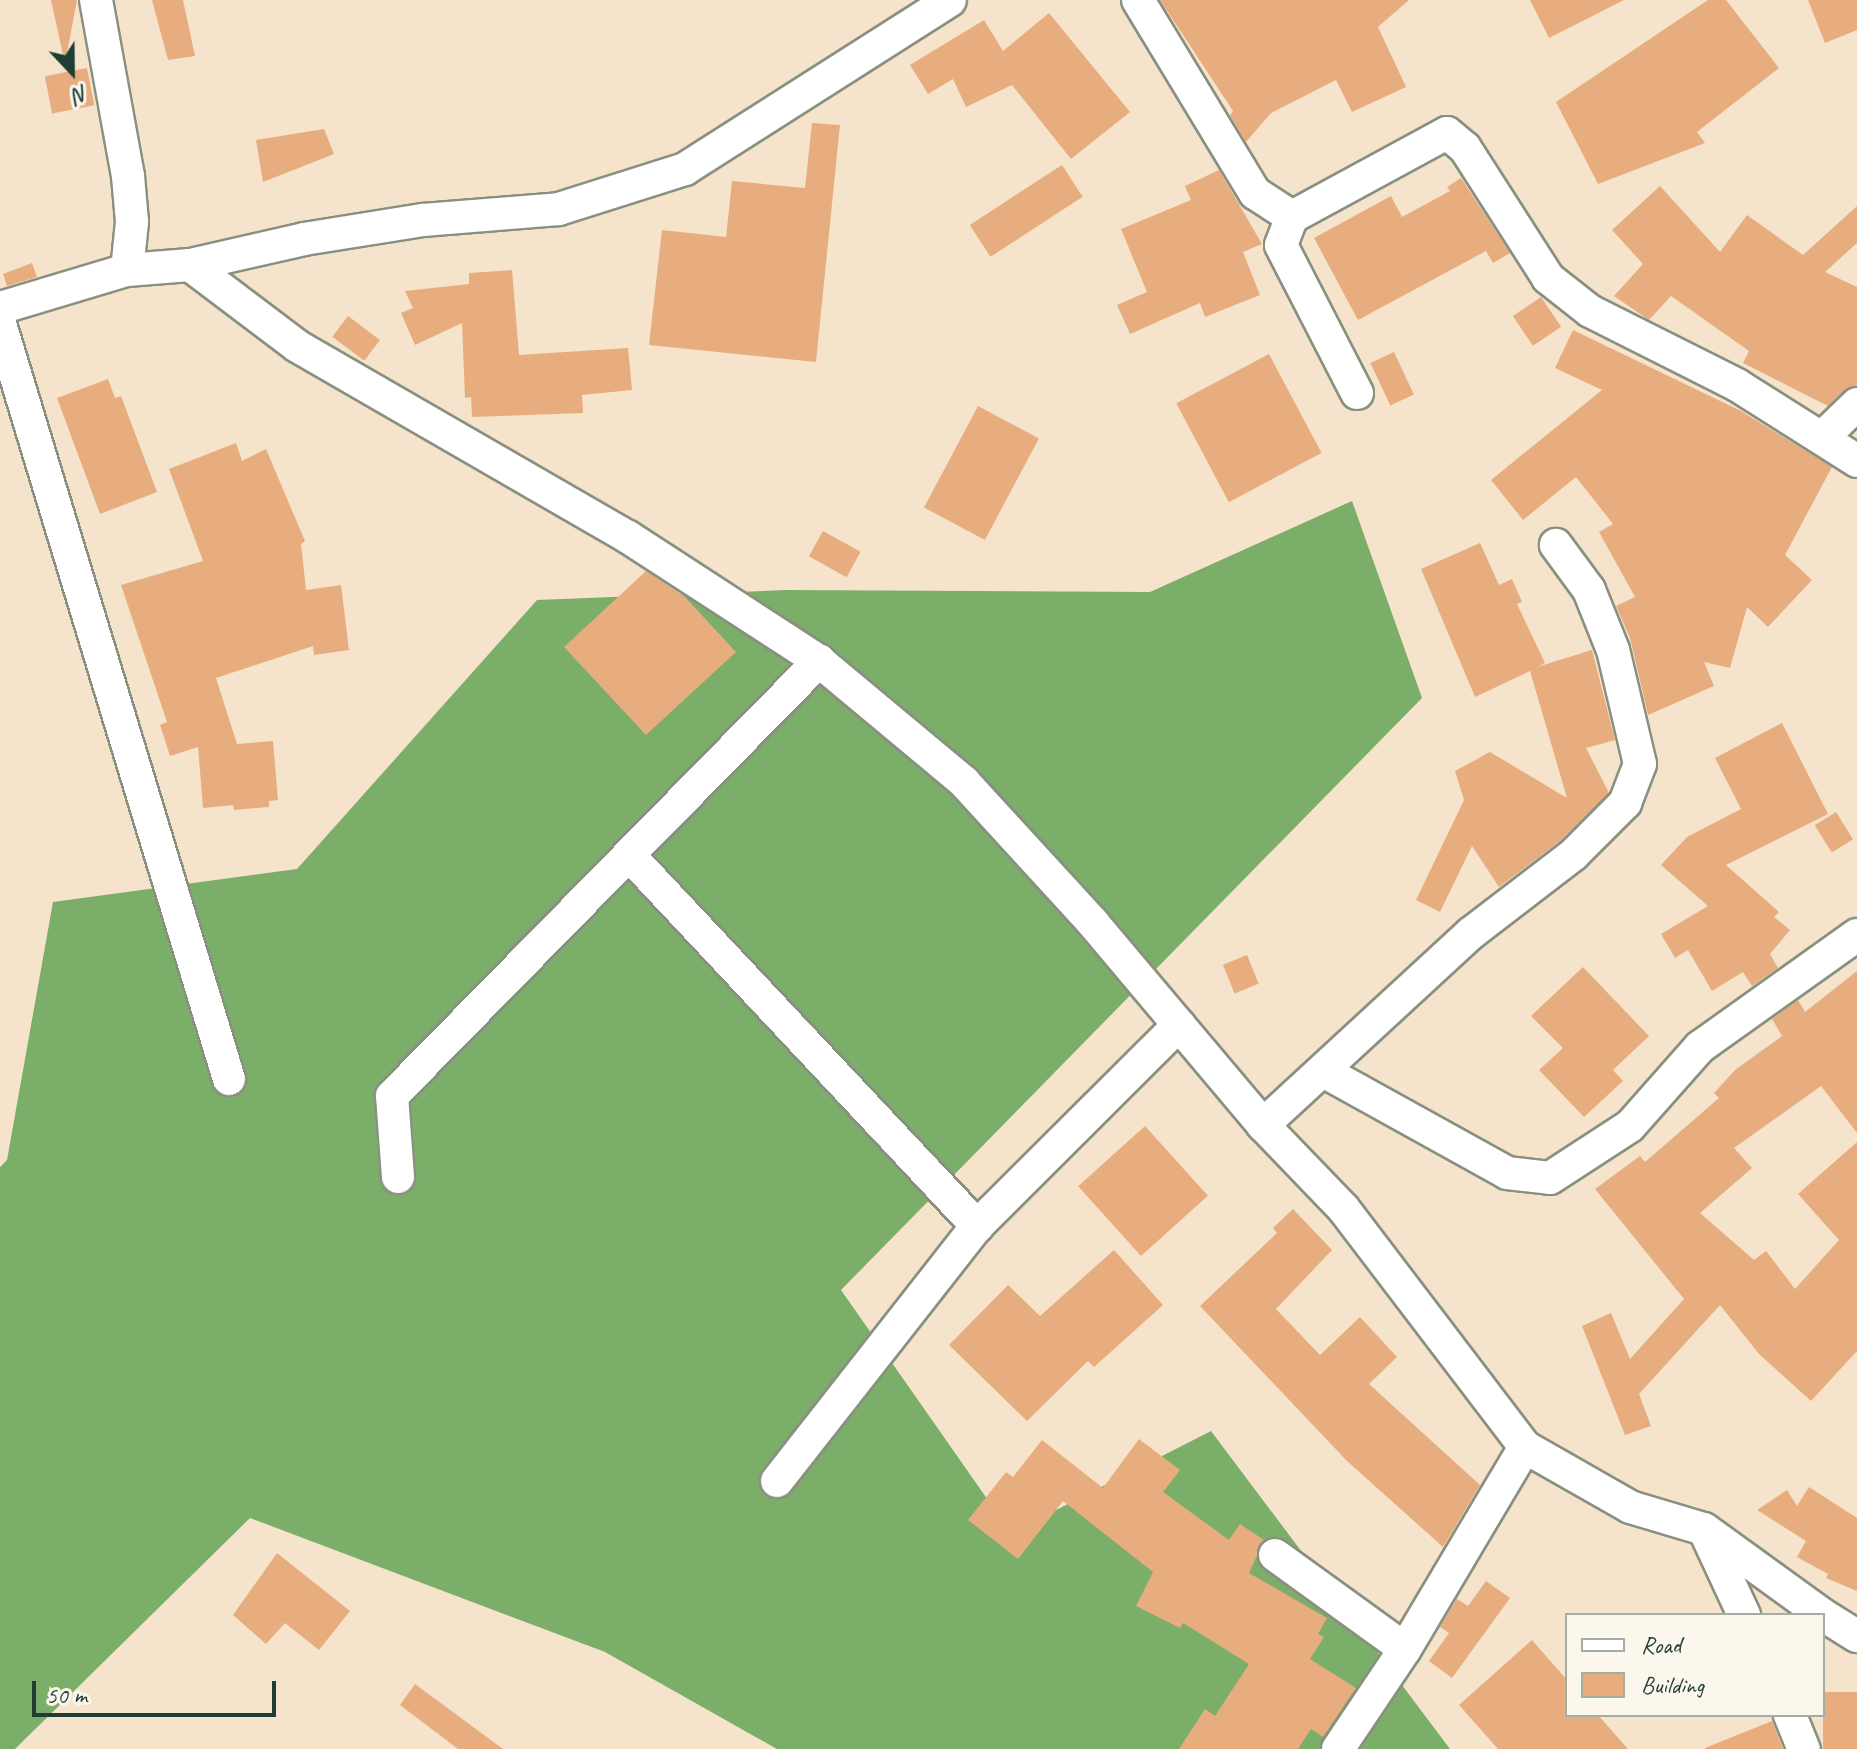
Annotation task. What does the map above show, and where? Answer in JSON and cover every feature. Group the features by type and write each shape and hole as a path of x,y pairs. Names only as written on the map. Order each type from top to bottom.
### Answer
{"street":[{"path":"96,0 128,176 132,222 127,270"},
{"path":"0,308 127,270 190,265 318,236 559,209 685,169 950,0"},
{"path":"1138,0 1255,193 1292,217"},
{"path":"1357,393 1281,245 1292,217 1447,133 1465,148 1548,278 1590,311 1737,385 1824,436 1857,461"},
{"path":"190,265 297,346 628,537 819,661 964,782 1263,1125 1343,1208 1525,1447 1630,1507 1704,1529 1820,1613"},
{"path":"0,324 229,1079"},
{"path":"1824,436 1857,404"},
{"path":"1263,1125 1325,1072 1448,954 1573,855 1625,803 1640,764 1613,650 1589,590 1556,545"},
{"path":"398,1177 392,1096 819,661"},
{"path":"629,855 977,1226"},
{"path":"1325,1072 1507,1173 1550,1178 1630,1126 1700,1047 1857,935"},
{"path":"777,1481 977,1226 1179,1025"},
{"path":"1338,1749 1405,1649 1525,1447"},
{"path":"1704,1529 1743,1613"},
{"path":"1275,1555 1405,1649"},
{"path":"1825,1616 1857,1636"},
{"path":"1791,1717 1804,1749"}],"green space":[{"path":"1352,501 1422,698 841,1290 1011,1533 1211,1431 1450,1749 777,1749 605,1652 250,1518 15,1749 0,1749 0,1167 7,1160 53,902 297,869 537,600 786,590 1150,592"}],"building":[{"path":"51,0 77,0 65,64"},
{"path":"152,0 183,0 195,56 168,60"},
{"path":"1160,0 1409,0 1378,27 1406,87 1352,112 1336,80 1271,113 1246,142 1230,115 1233,111"},
{"path":"1530,0 1624,0 1549,38"},
{"path":"1708,0 1726,0 1779,68 1697,132 1705,143 1598,184 1556,102"},
{"path":"1808,0 1857,0 1857,30 1825,43"},
{"path":"1049,13 1130,112 1071,159 1012,85 966,107 953,79 928,94 910,65 984,20 1003,51"},
{"path":"87,68 94,105 52,114 45,76"},
{"path":"812,123 840,125 816,362 649,345 662,230 726,237 732,181 805,188"},
{"path":"324,129 334,154 263,182 256,140"},
{"path":"1062,165 1083,197 990,257 970,225"},
{"path":"1219,170 1262,244 1243,252 1260,295 1205,317 1200,303 1130,334 1117,305 1147,292 1121,229 1191,200 1185,186"},
{"path":"1461,178 1510,253 1493,263 1486,251 1358,320 1314,238 1391,196 1402,217 1450,191 1447,187"},
{"path":"1660,186 1720,252 1747,215 1803,255 1857,206 1857,243 1825,272 1857,287 1857,386 1828,406 1743,363 1749,351 1671,296 1649,320 1614,296 1643,264 1612,230"},
{"path":"32,263 37,277 7,286 3,274"},
{"path":"512,270 519,355 628,348 632,390 582,395 583,413 472,417 471,397 465,398 462,323 415,345 401,313 413,308 405,291 469,284 469,273"},
{"path":"1541,297 1561,327 1533,346 1513,316"},
{"path":"348,316 380,340 364,361 332,337"},
{"path":"1573,330 1741,411 1832,467 1785,555 1812,580 1768,627 1747,607 1730,668 1704,662 1714,686 1648,715 1630,638 1616,606 1635,597 1599,532 1613,524 1576,477 1523,520 1491,480 1602,390 1555,368"},
{"path":"1394,352 1414,395 1390,406 1370,363"},
{"path":"1269,354 1322,453 1229,502 1176,403"},
{"path":"108,379 115,398 121,396 157,492 100,514 57,398"},
{"path":"978,406 1039,438 985,540 924,508"},
{"path":"236,443 242,461 266,449 305,541 301,544 306,590 341,585 349,650 314,655 313,646 216,678 237,744 273,741 278,800 269,801 269,807 234,810 233,805 203,808 198,747 170,756 160,725 167,722 121,585 203,561 169,469"},
{"path":"823,531 861,552 847,577 809,556"},
{"path":"1480,543 1499,585 1512,579 1522,602 1517,604 1545,663 1537,667 1592,650 1615,740 1586,748 1609,793 1560,841 1499,887 1472,846 1440,912 1416,900 1464,800 1455,771 1490,752 1567,798 1530,671 1475,697 1421,569"},
{"path":"646,571 684,596 736,652 646,735 564,647"},
{"path":"1782,723 1828,814 1726,865 1779,912 1774,917 1790,930 1770,954 1778,968 1752,986 1743,972 1712,991 1688,950 1675,958 1661,934 1708,906 1661,865 1687,837 1741,809 1715,758"},
{"path":"1836,812 1853,839 1832,852 1815,825"},
{"path":"1247,955 1259,984 1235,993 1223,965"},
{"path":"1583,967 1649,1036 1613,1070 1623,1081 1584,1117 1539,1070 1563,1048 1531,1016"},
{"path":"1857,971 1857,1133 1821,1086 1734,1148 1752,1168 1700,1213 1754,1260 1766,1251 1795,1289 1839,1240 1798,1194 1857,1142 1857,1351 1811,1401 1759,1354 1720,1305 1639,1394 1651,1426 1625,1435 1582,1326 1611,1313 1630,1359 1684,1299 1595,1189 1640,1156 1645,1162 1719,1098 1714,1093 1735,1070 1782,1036 1772,1019 1798,1000 1805,1012"},
{"path":"1145,1126 1208,1196 1141,1256 1078,1186"},
{"path":"1293,1209 1332,1250 1276,1309 1320,1355 1360,1317 1397,1357 1369,1384 1480,1485 1443,1547 1347,1461 1200,1306 1277,1233 1273,1228"},
{"path":"1114,1250 1163,1305 1094,1367 1088,1361 1027,1421 949,1345 1008,1285 1040,1316"},
{"path":"1139,1439 1180,1470 1163,1492 1229,1540 1240,1524 1264,1540 1249,1573 1327,1618 1318,1634 1324,1637 1310,1659 1356,1688 1323,1737 1311,1729 1298,1749 1179,1749 1205,1709 1215,1716 1249,1664 1183,1623 1180,1628 1136,1606 1153,1572 1063,1501 1018,1559 968,1520 1006,1472 1013,1477 1042,1440 1103,1488"},
{"path":"1809,1487 1857,1518 1857,1591 1826,1578 1828,1574 1797,1557 1806,1541 1757,1510 1787,1490 1797,1506"},
{"path":"277,1553 350,1611 319,1650 285,1623 266,1644 233,1615"},
{"path":"1486,1581 1510,1598 1452,1678 1429,1661 1449,1633 1440,1627 1457,1599 1468,1606"},
{"path":"1532,1640 1565,1678 1565,1717 1600,1717 1628,1749 1498,1749 1459,1705"},
{"path":"415,1684 503,1749 458,1749 400,1705"},
{"path":"1825,1692 1857,1692 1857,1749 1823,1749"},
{"path":"1772,1721 1783,1749 1705,1748"}]}
